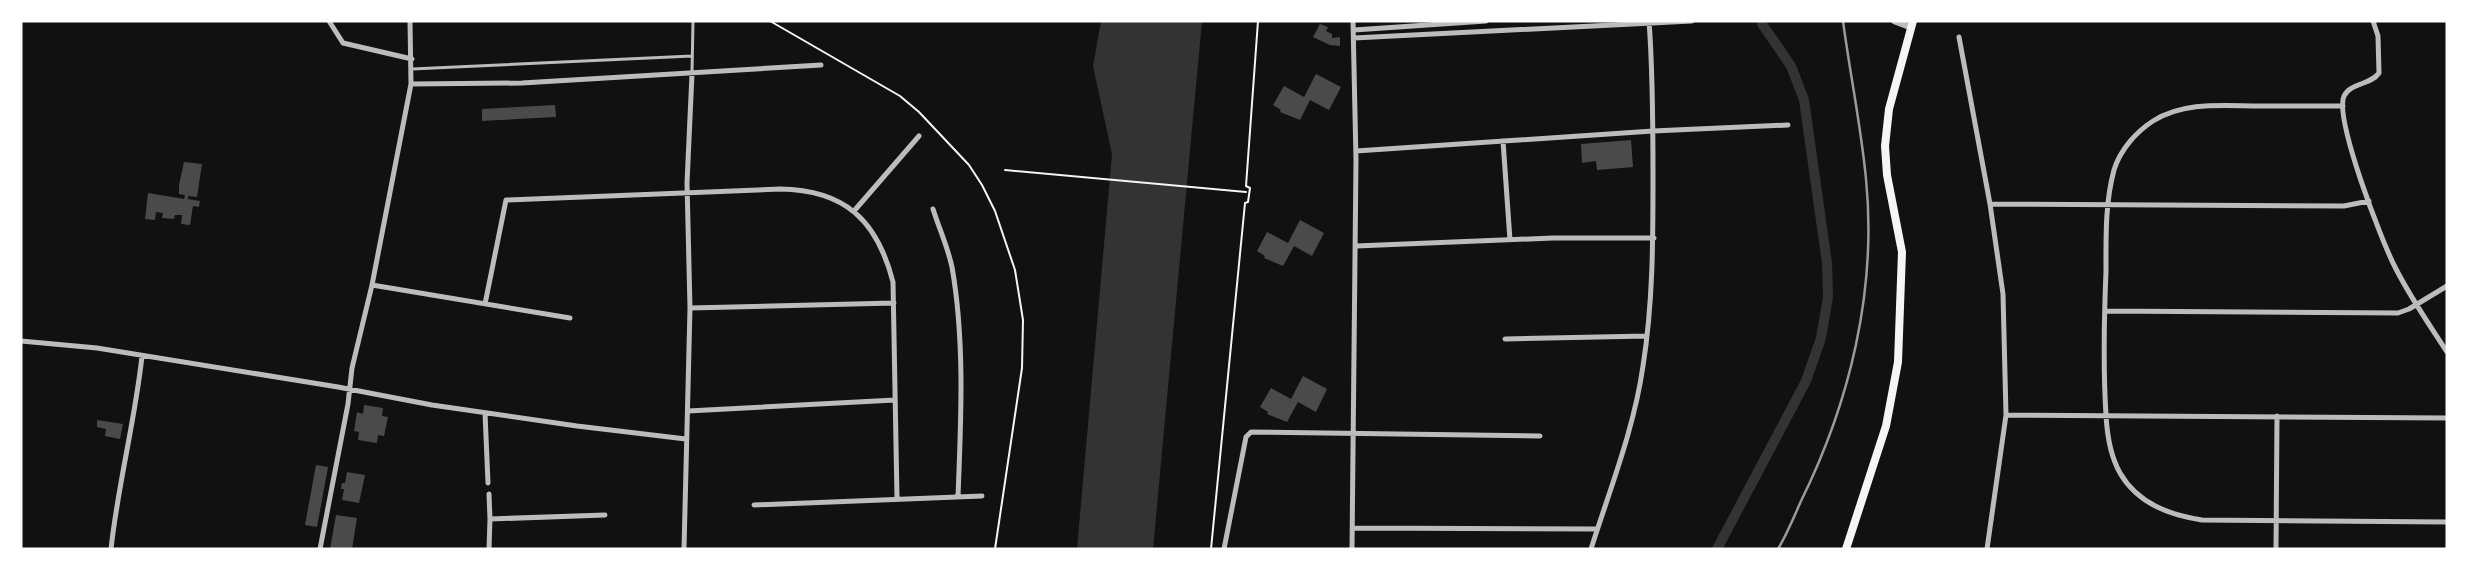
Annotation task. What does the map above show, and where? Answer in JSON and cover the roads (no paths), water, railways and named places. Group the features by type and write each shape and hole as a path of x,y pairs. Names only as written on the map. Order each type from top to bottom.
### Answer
{"main road":[{"path":"1846,549 1886,426 1898,362 1902,308 1902,246 1887,175 1885,146 1889,109 1912,24"}],"street":[{"path":"329,21 343,43 412,59"},
{"path":"320,549 348,389 372,284 411,84 410,21"},
{"path":"1352,549 1352,434 1356,246 1353,21"},
{"path":"1354,30 1486,21"},
{"path":"1354,38 1692,21"},
{"path":"1895,21 1912,24"},
{"path":"2373,21 2378,36 2379,73 2370,82 2347,92 2344,96 2343,106 2348,135 2369,201 2395,267 2447,352"},
{"path":"1591,549 1628,436 1643,368 1647,336 1654,238 1649,22"},
{"path":"1959,37 1990,204 2003,294 2006,415 1987,549"},
{"path":"411,84 522,83 692,74 820,64"},
{"path":"684,549 690,308 687,192 692,74"},
{"path":"2343,106 2204,106 2165,114 2144,128 2123,150 2114,170 2107,206 2106,416 2112,449 2120,473 2140,496 2167,513 2202,520 2447,522"},
{"path":"1356,151 1653,131 1788,125"},
{"path":"854,211 919,136"},
{"path":"1503,141 1510,240"},
{"path":"485,304 506,200 797,189 816,192 832,198 854,211 870,227 880,242 893,282 897,498"},
{"path":"1990,204 2344,206 2369,201"},
{"path":"933,209 951,266 956,308 961,420 958,496"},
{"path":"1356,246 1510,240 1654,238"},
{"path":"372,284 570,318"},
{"path":"2105,311 2398,313 2447,286"},
{"path":"690,308 894,304"},
{"path":"1505,339 1647,336"},
{"path":"21,341 97,348 485,413 577,426 686,438"},
{"path":"111,549 117,496 136,409 142,356"},
{"path":"688,411 895,400"},
{"path":"485,413 488,483"},
{"path":"2006,415 2447,418"},
{"path":"2276,549 2277,416"},
{"path":"1224,549 1246,437 1258,431 1540,436"},
{"path":"489,494 489,549"},
{"path":"754,505 982,496"},
{"path":"490,519 605,515"},
{"path":"1352,528 1597,529"}],"lane":[{"path":"692,74 693,21"},
{"path":"412,69 692,56"}],"waterway":[{"path":"1717,549 1806,381 1821,338 1828,297 1827,263 1804,100 1791,66 1762,24"}],"railway":[{"path":"1778,549 1818,463 1833,425 1846,385 1863,304 1868,221 1866,179 1843,21"}]}
